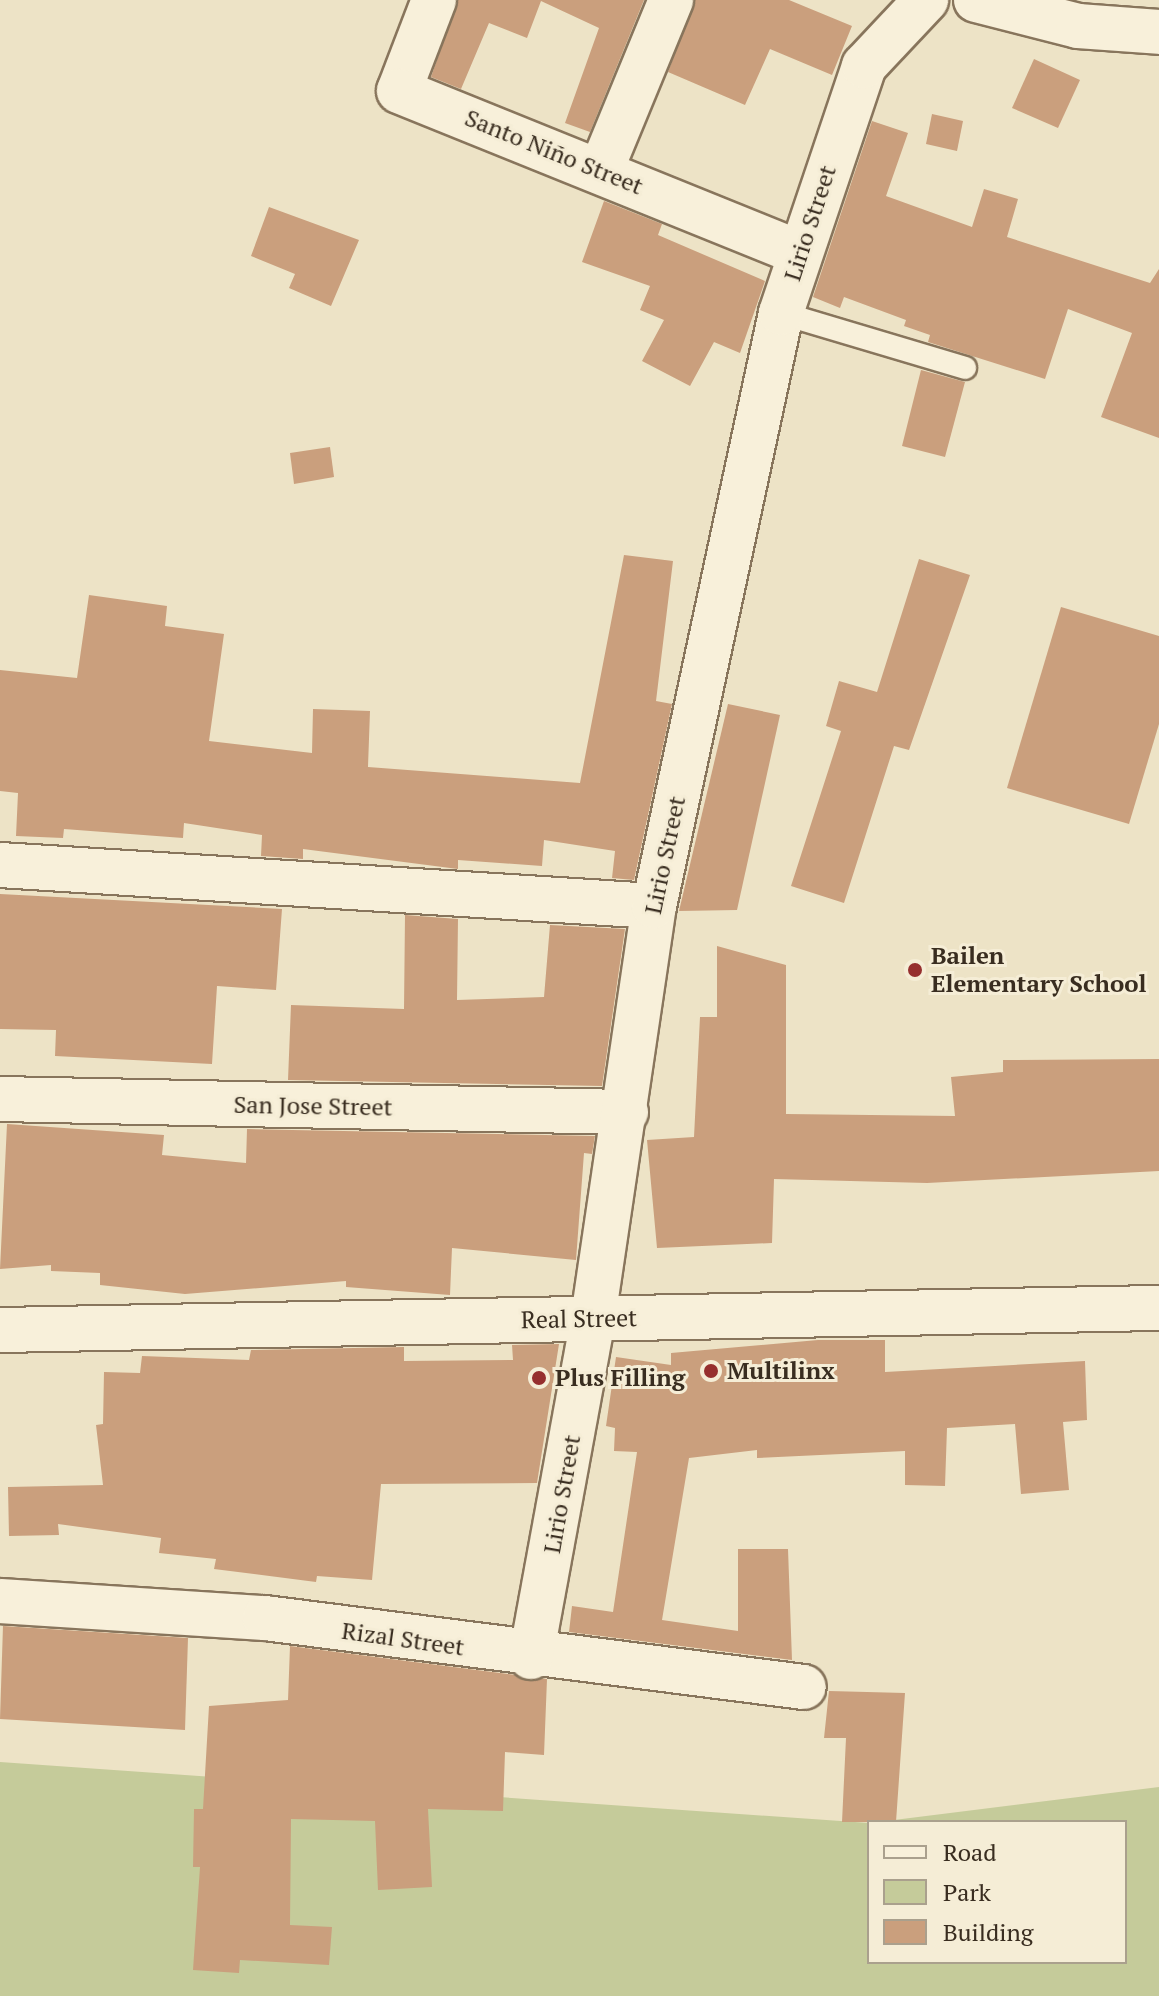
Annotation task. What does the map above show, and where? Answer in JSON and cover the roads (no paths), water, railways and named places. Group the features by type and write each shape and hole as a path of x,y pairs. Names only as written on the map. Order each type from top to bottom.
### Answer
{"street":[{"name":"Santo Niño Street","path":"434,0 399,91 798,252"},
{"path":"601,170 671,0"},
{"name":"Lirio Street","path":"531,1657 593,1318 626,1112 654,906 781,313 798,252 864,66 926,0"},
{"path":"976,0 1078,26 1159,32"},
{"path":"0,865 654,906"},
{"name":"San Jose Street","path":"0,1099 626,1112"},
{"name":"Real Street","path":"0,1330 1159,1308"},
{"name":"Rizal Street","path":"0,1601 265,1618 531,1657 804,1687"}],"lane":[{"path":"781,313 965,368"}],"place":[{"name":"Bailen Elementary School","path":"915,970"},
{"name":"Multilinx","path":"711,1371"},
{"name":"Plus Filling","path":"539,1378"}]}
